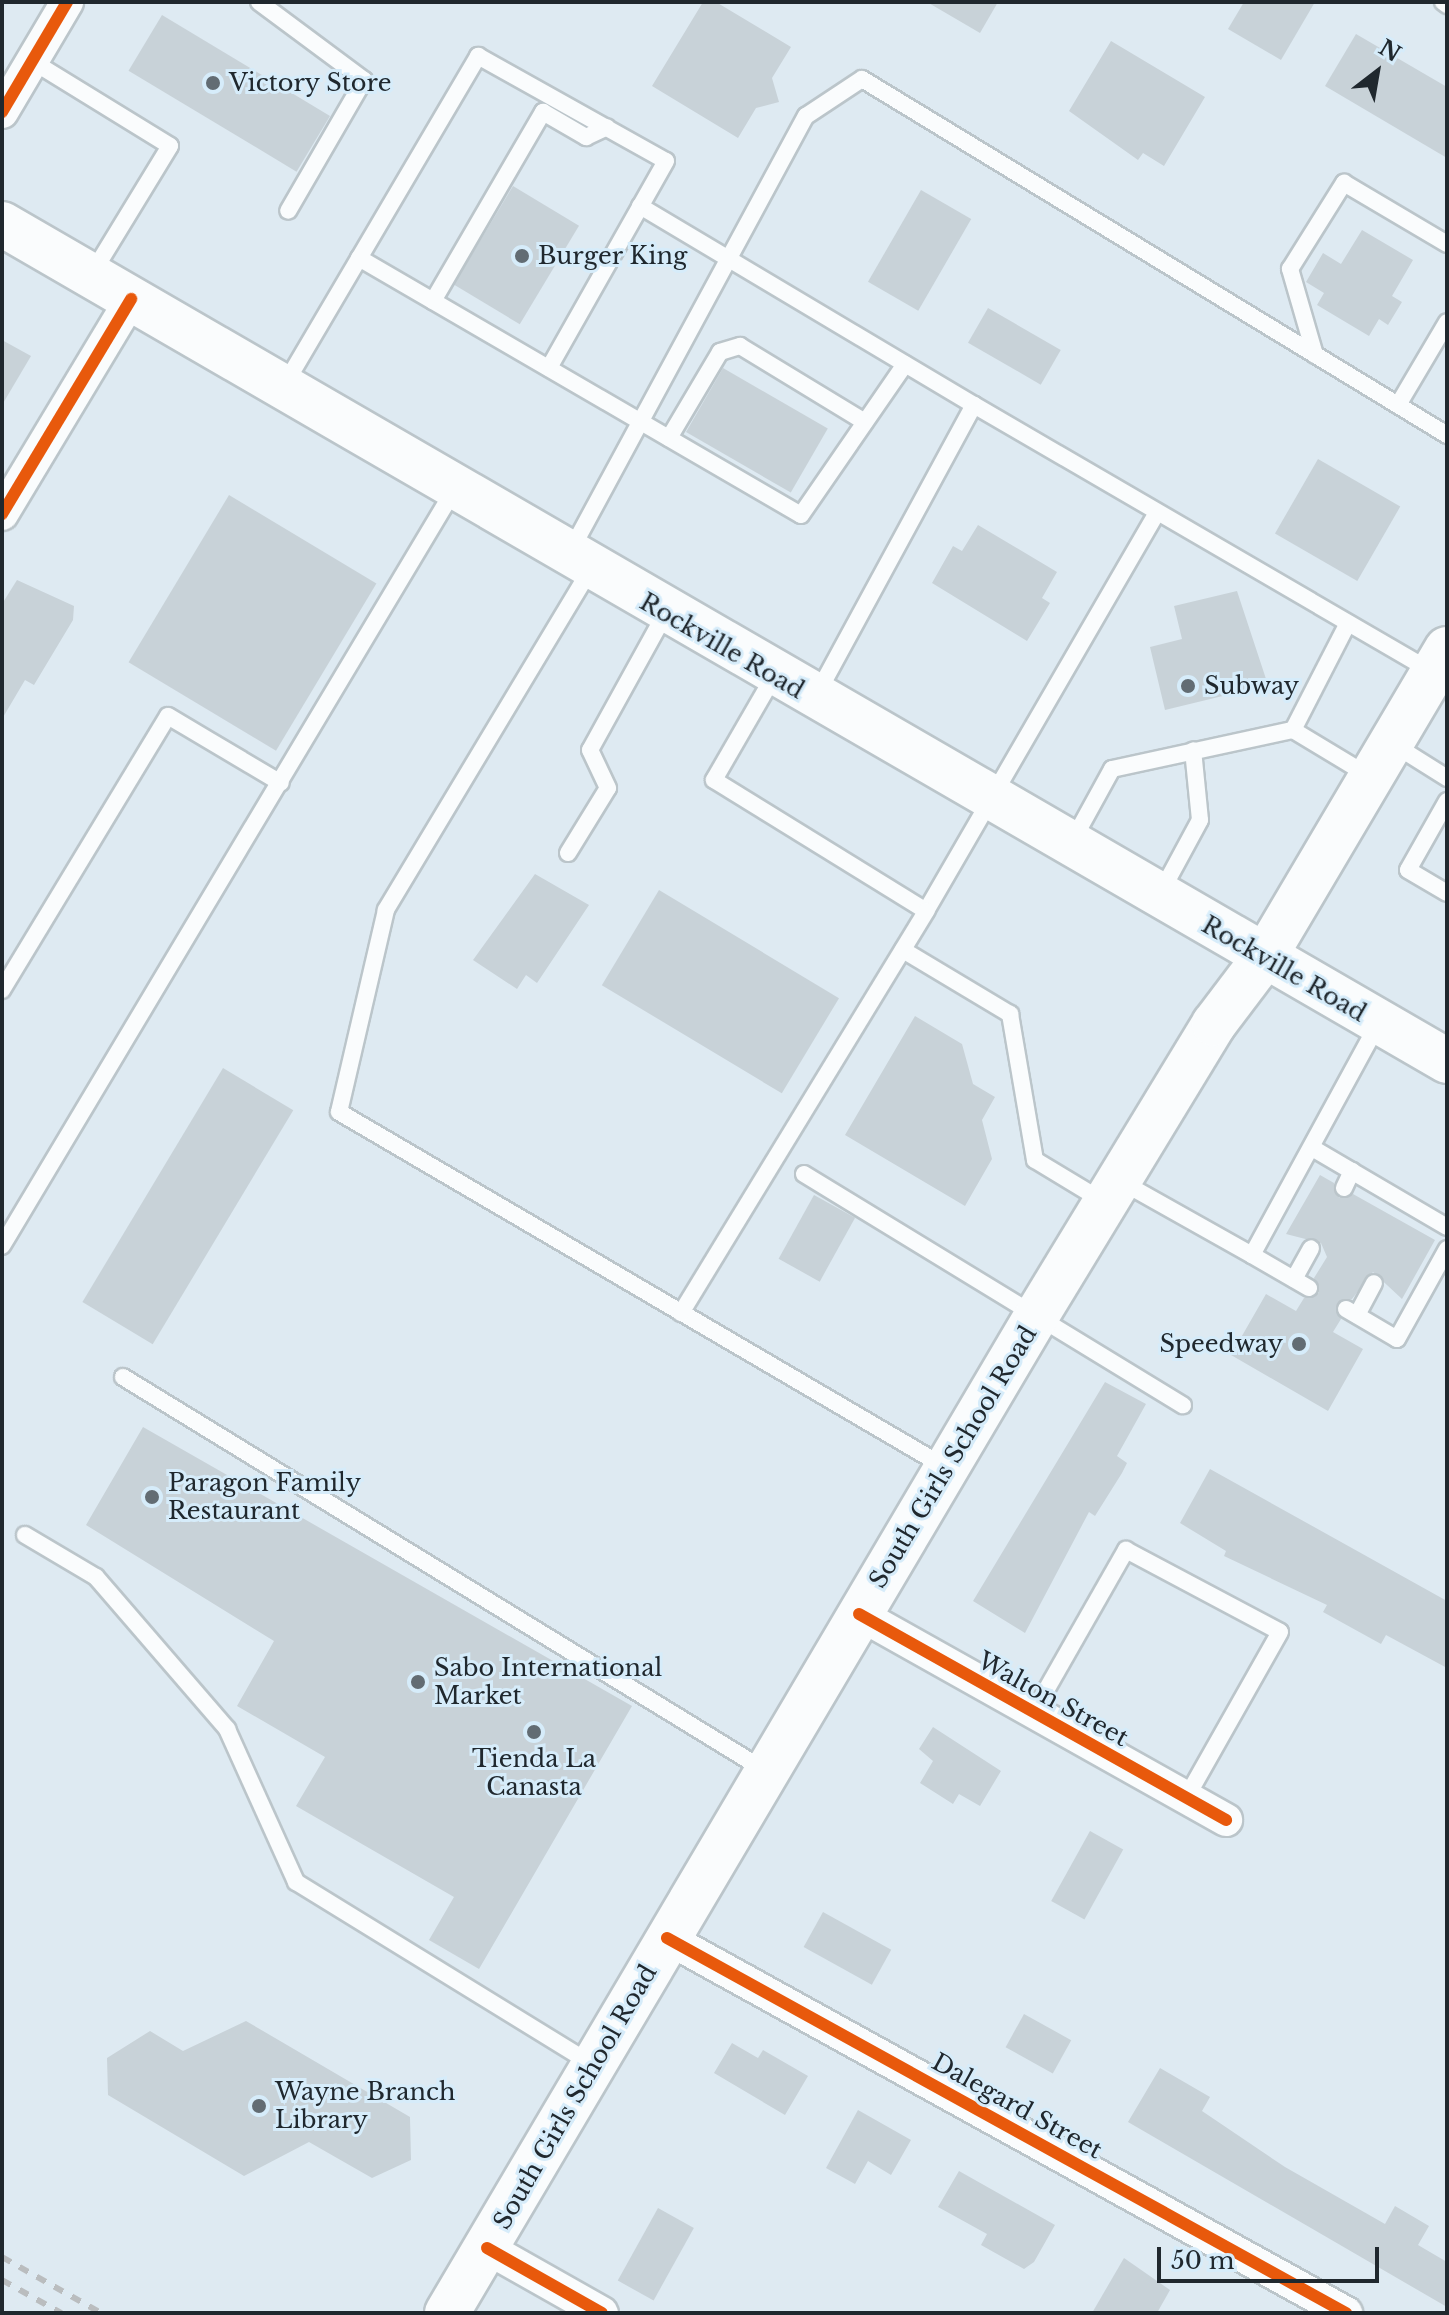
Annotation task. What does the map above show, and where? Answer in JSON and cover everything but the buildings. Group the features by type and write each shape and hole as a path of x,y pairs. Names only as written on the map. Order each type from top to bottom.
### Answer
{"main road":[{"name":"Rockville Road","path":"2,224 665,614 1447,1061"},
{"name":"South Girls School Road","path":"447,2313 859,1614 949,1469 1037,1315 1214,1024 1264,958 1440,661"}],"street":[{"path":"2,112 67,2"},
{"path":"2,514 131,299"},
{"name":"Walton Street","path":"859,1614 1226,1820"},
{"name":"Dalegard Street","path":"667,1938 1346,2313"},
{"path":"487,2248 602,2313"}],"lane":[{"path":"259,2 364,80 288,211"},
{"path":"282,388 478,56 666,161 549,368"},
{"path":"32,61 170,146 92,276"},
{"path":"949,1469 339,1112 386,910 578,563 641,421 806,116 862,79 1447,435"},
{"path":"433,301 543,112 586,137 607,127"},
{"path":"1315,355 1290,269 1344,183 1447,244"},
{"path":"640,206 1348,623 1440,661"},
{"path":"359,258 801,515 905,364"},
{"path":"1398,405 1447,322"},
{"path":"669,438 720,352 740,346 865,422"},
{"path":"814,699 974,405"},
{"path":"2,1246 454,490"},
{"path":"681,1313 903,950 1157,512"},
{"path":"568,853 608,788 590,750 665,614"},
{"path":"1293,730 1348,623"},
{"path":"774,676 714,780 926,911"},
{"path":"2,990 168,716 281,783"},
{"path":"1071,845 1112,769 1293,730 1447,778"},
{"path":"1158,897 1200,820 1193,750"},
{"path":"1447,801 1408,870 1447,893"},
{"path":"903,950 1010,1014 1035,1160 1252,1255 1309,1288"},
{"path":"1252,1255 1314,1149 1378,1022"},
{"path":"1314,1149 1447,1227"},
{"path":"1344,1188 1352,1171"},
{"path":"804,1174 1183,1405"},
{"path":"1407,1224 1415,1208"},
{"path":"1294,1279 1311,1248"},
{"path":"1374,1283 1351,1312 1397,1339 1447,1249"},
{"path":"123,1377 766,1771"},
{"path":"25,1535 96,1577 227,1729 296,1882 594,2064"},
{"path":"1033,1713 1126,1550 1280,1632 1186,1798"}],"railway":[{"path":"2,2257 101,2313"},
{"path":"2,2280 61,2313"}],"cycle path":[{"path":"2,112 67,2"},
{"path":"2,514 131,299"},
{"path":"859,1614 1226,1820"},
{"path":"667,1938 1346,2313"},
{"path":"487,2248 602,2313"}],"place":[{"name":"Victory Store","path":"213,83"},
{"name":"Burger King","path":"522,256"},
{"name":"Subway","path":"1188,686"},
{"name":"Speedway","path":"1299,1344"},
{"name":"Paragon Family Restaurant","path":"152,1497"},
{"name":"Sabo International Market","path":"418,1682"},
{"name":"Tienda La Canasta","path":"534,1732"},
{"name":"Wayne Branch Library","path":"259,2106"}]}
